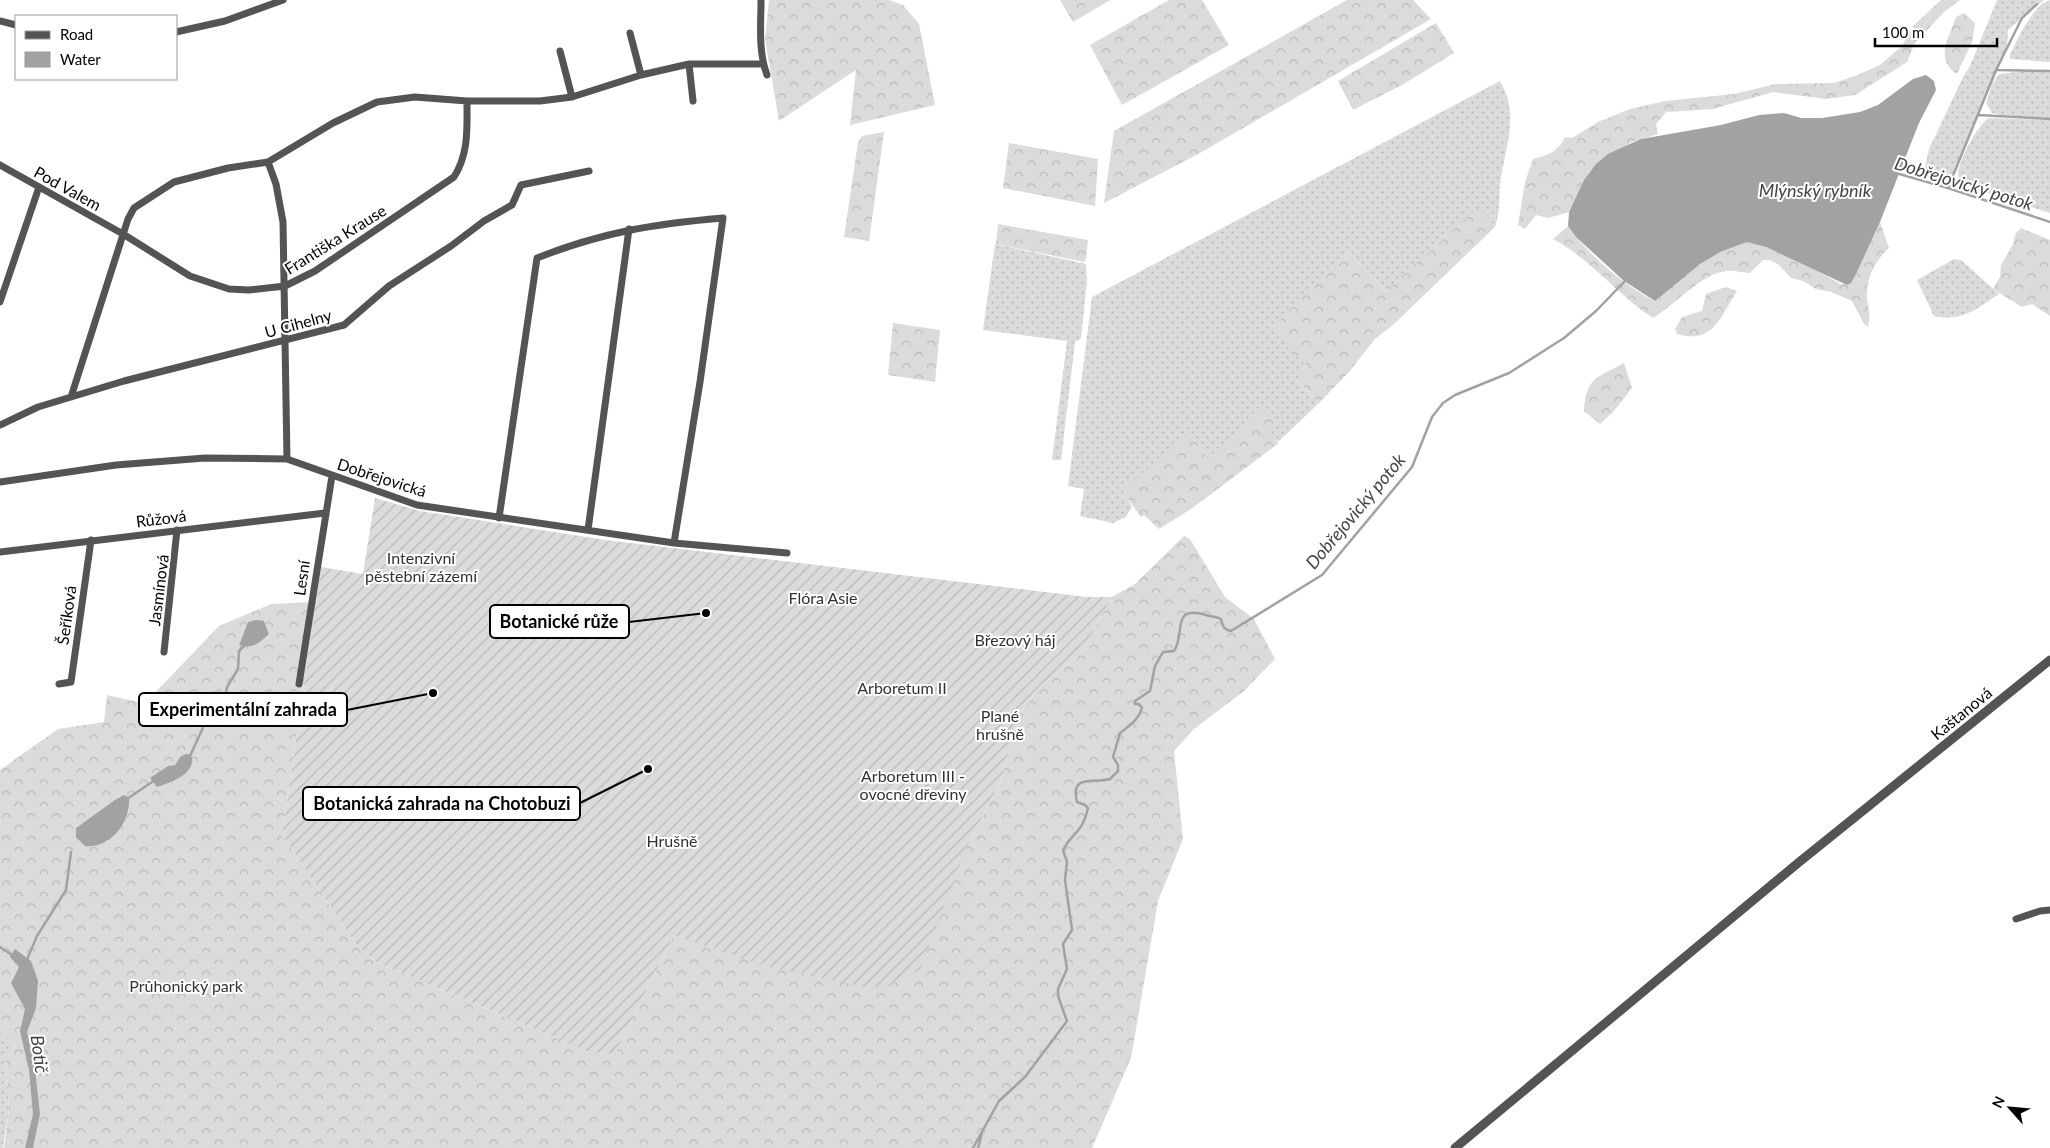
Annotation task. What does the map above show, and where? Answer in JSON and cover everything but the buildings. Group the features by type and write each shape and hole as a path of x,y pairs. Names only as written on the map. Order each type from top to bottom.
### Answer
{"street":[{"path":"178,32 225,21 283,0"},
{"path":"761,0 759,25 763,64 767,75"},
{"path":"0,21 15,25"},
{"path":"630,33 641,75"},
{"path":"560,51 572,97"},
{"path":"71,397 123,234 134,208 174,182 228,168 268,162 333,124 377,102 414,97 468,101 540,101 572,97 641,75 689,64 763,64"},
{"path":"689,64 693,101"},
{"name":"Františka Krause","path":"123,234 174,268 211,284 249,290 286,286 315,271 356,245 454,177 463,164 467,146 468,101"},
{"path":"268,162 276,184 283,222 286,286 284,342 287,459"},
{"name":"Pod Valem","path":"0,165 123,234"},
{"name":"U Cihelny","path":"0,425 38,407 71,397 344,325 389,286 451,246 484,221 512,205 517,197 519,187 524,183 589,171"},
{"path":"0,302 39,187"},
{"path":"499,518 537,258 576,242 629,229 723,218 700,382 674,543"},
{"path":"588,530 629,229"},
{"name":"Dobřejovická","path":"0,482 126,464 205,458 287,459 417,505 674,543 787,553"},
{"name":"Lesní","path":"300,684 332,476"},
{"name":"Růžová","path":"0,552 325,513"},
{"name":"Jasmínová","path":"164,652 177,530"},
{"name":"Šeříková","path":"59,684 71,682 91,540"},
{"name":"Kaštanová","path":"1455,1148 1890,789 2050,660"},
{"path":"2016,919 2040,911 2049,912"}],"green space":[{"path":"769,0 889,0 903,5 919,24 935,105 850,125 856,70 779,121 765,39"},
{"path":"1060,0 1110,0 1073,22"},
{"path":"1169,0 1202,0 1229,45 1122,105 1090,45"},
{"path":"1347,0 1413,0 1431,19 1200,153 1104,203 1114,131"},
{"path":"1941,0 1960,0 1944,12 1915,43 1907,62 1855,95 1826,99 1773,92 1713,109 1666,112 1656,124 1658,134 1632,142 1590,171 1569,212 1548,218 1536,215 1525,229 1518,225 1525,182 1533,159 1552,152 1565,137 1572,138 1598,122 1630,109 1665,101 1734,94 1775,84 1834,83 1855,76 1880,65 1902,46 1913,26"},
{"path":"1997,0 2044,0 2008,30 2007,49 1954,172 1942,183 1933,182 1924,172 1929,149 1970,66"},
{"path":"2050,0 2050,62 2010,59 2017,40 2032,15 2044,3"},
{"path":"1964,13 1975,23 1972,42 1957,74 1946,62 1945,48 1956,17"},
{"path":"1436,23 1454,53 1402,85 1353,110 1338,81"},
{"path":"2033,70 2050,71 2050,118 1992,113 1986,103 1992,85 1999,74"},
{"path":"1500,81 1506,94 1510,120 1500,185 1499,211 1495,227 1479,208 1386,291 1348,251 1272,329 1306,365 1295,377 1319,403 1278,442 1267,430 1210,460 1188,433 1123,491 1132,507 1126,517 1113,523 1080,516 1084,489 1068,486 1092,297"},
{"path":"1989,118 2050,120 2050,213 1962,184 1958,174 1961,160 1975,134"},
{"path":"884,132 869,241 844,237 858,142 862,136"},
{"path":"1009,143 1098,159 1095,206 1003,188"},
{"path":"1479,207 1495,227 1394,324 1374,340 1349,372 1319,403 1295,377 1306,365 1271,329 1348,251 1386,291"},
{"path":"1880,222 1889,248 1877,262 1869,279 1867,292 1868,327 1864,324 1852,301 1791,278 1779,265 1770,260 1763,260 1750,273 1726,271 1717,273 1698,284 1653,318 1580,257 1553,239 1568,226 1586,248 1607,268 1630,286 1654,301 1685,275 1712,256 1737,244 1747,242 1780,253 1842,285 1857,272"},
{"path":"998,224 1088,240 1086,259 1084,262 996,244"},
{"path":"2021,228 2050,240 2050,316 2032,304 2022,307 1993,289 2000,277 2001,265 2012,246 2016,233"},
{"path":"995,244 1086,264 1087,281 1081,339 1075,342 1061,460 1052,460 1067,341 983,330"},
{"path":"1954,259 1961,260 1999,294 1961,316 1934,316 1917,280"},
{"path":"1726,287 1737,291 1715,326 1708,332 1699,335 1677,334 1675,329 1682,317 1702,311 1706,294"},
{"path":"893,323 940,330 935,382 888,375"},
{"path":"1624,363 1632,388 1613,412 1600,424 1584,411 1587,392 1594,380"},
{"path":"1264,409 1276,420 1268,430 1278,443 1191,509 1159,529 1144,515 1141,517 1122,491 1188,432 1210,460"},
{"path":"375,498 420,511 605,540 1087,597 1112,597 1080,655 1039,687 1019,716 1000,783 965,851 920,970 886,987 863,987 765,966 674,935 615,1054 591,1053 376,962 356,944 282,835 321,567 363,574"},
{"name":"Průhonický park","path":"1184,536 1190,539 1225,597 1254,619 1275,659 1244,691 1194,729 1174,751 1183,839 1158,901 1131,1058 1092,1148 4,1148 9,1109 6,1059 15,1046 0,1030 0,770 58,729 104,722 107,695 139,702 150,698 219,626 271,604 316,602 282,835 356,944 376,962 591,1053 615,1054 674,935 965,851 1000,783 1019,716 1039,687 1080,655 1112,597 1135,584","holes":["264,621 269,634 255,644 248,646 239,645 248,622","180,757 172,782 157,786 151,778 168,766 175,765","120,796 129,809 120,827 106,842 76,828"]},
{"path":"0,1030 15,1046 6,1059 9,1109 3,1148 0,1148"}],"water":[{"name":"Mlýnský rybník","path":"1926,75 1934,81 1936,90 1919,123 1880,222 1857,272 1851,283 1847,285 1766,247 1747,242 1720,252 1700,264 1655,301 1624,281 1576,237 1568,226 1569,212 1584,180 1596,164 1608,154 1641,139 1721,125 1759,115 1784,113 1801,118 1822,118 1860,112 1878,105 1913,79"},
{"path":"264,621 269,634 256,644 248,646 239,645 248,622"},
{"path":"186,754 191,755 192,761 187,772 169,783 157,787 150,778 168,766 175,765 180,757"},
{"path":"124,795 129,798 129,807 123,825 103,843 85,846 76,837 76,828"},
{"path":"15,949 31,961 38,981 36,1008 27,1032 35,1069 40,1114 33,1148 25,1148 33,1114 29,1070 20,1031 25,1009 11,983 19,967 10,957"}],"waterway":[{"path":"1948,188 1996,70 2022,18 2037,4"},
{"path":"1997,70 2050,71"},
{"path":"1978,115 2050,119"},
{"name":"Dobřejovický potok","path":"1896,173 2050,222"},
{"name":"Dobřejovický potok","path":"973,1148 999,1101 1025,1077 1067,1021 1058,996 1058,989 1067,969 1063,944 1072,930 1065,880 1067,862 1063,850 1083,823 1088,808 1077,802 1077,787 1084,781 1110,779 1118,771 1118,765 1113,757 1120,733 1138,716 1142,708 1139,704 1135,704 1135,701 1150,691 1155,666 1163,652 1174,651 1183,617 1195,613 1217,617 1221,619 1225,628 1231,631 1322,575 1412,467 1432,417 1443,403 1455,395 1509,373 1564,338 1596,311 1625,281"},
{"path":"190,756 207,719 225,698 227,687 238,669 239,651 245,645"},
{"path":"127,799 155,780"},
{"path":"26,962 37,936 66,890 71,852"},
{"name":"Botič","path":"0,947 12,955"},
{"name":"Dobřejovický potok","path":"978,1148 982,1133"}],"place":[{"name":"Botanické růže","path":"706,613"},
{"name":"Experimentální zahrada","path":"433,693"},
{"name":"Botanická zahrada na Chotobuzi","path":"648,769"}],"park label":[{"name":"Intenzivní pěstební zázemí","path":"421,566"},
{"name":"Flóra Asie","path":"823,597"},
{"name":"Březový háj","path":"1015,639"},
{"name":"Arboretum II","path":"902,687"},
{"name":"Plané hrušně","path":"1000,724"},
{"name":"Arboretum III - ovocné dřeviny","path":"913,784"},
{"name":"Hrušně","path":"672,840"}]}
